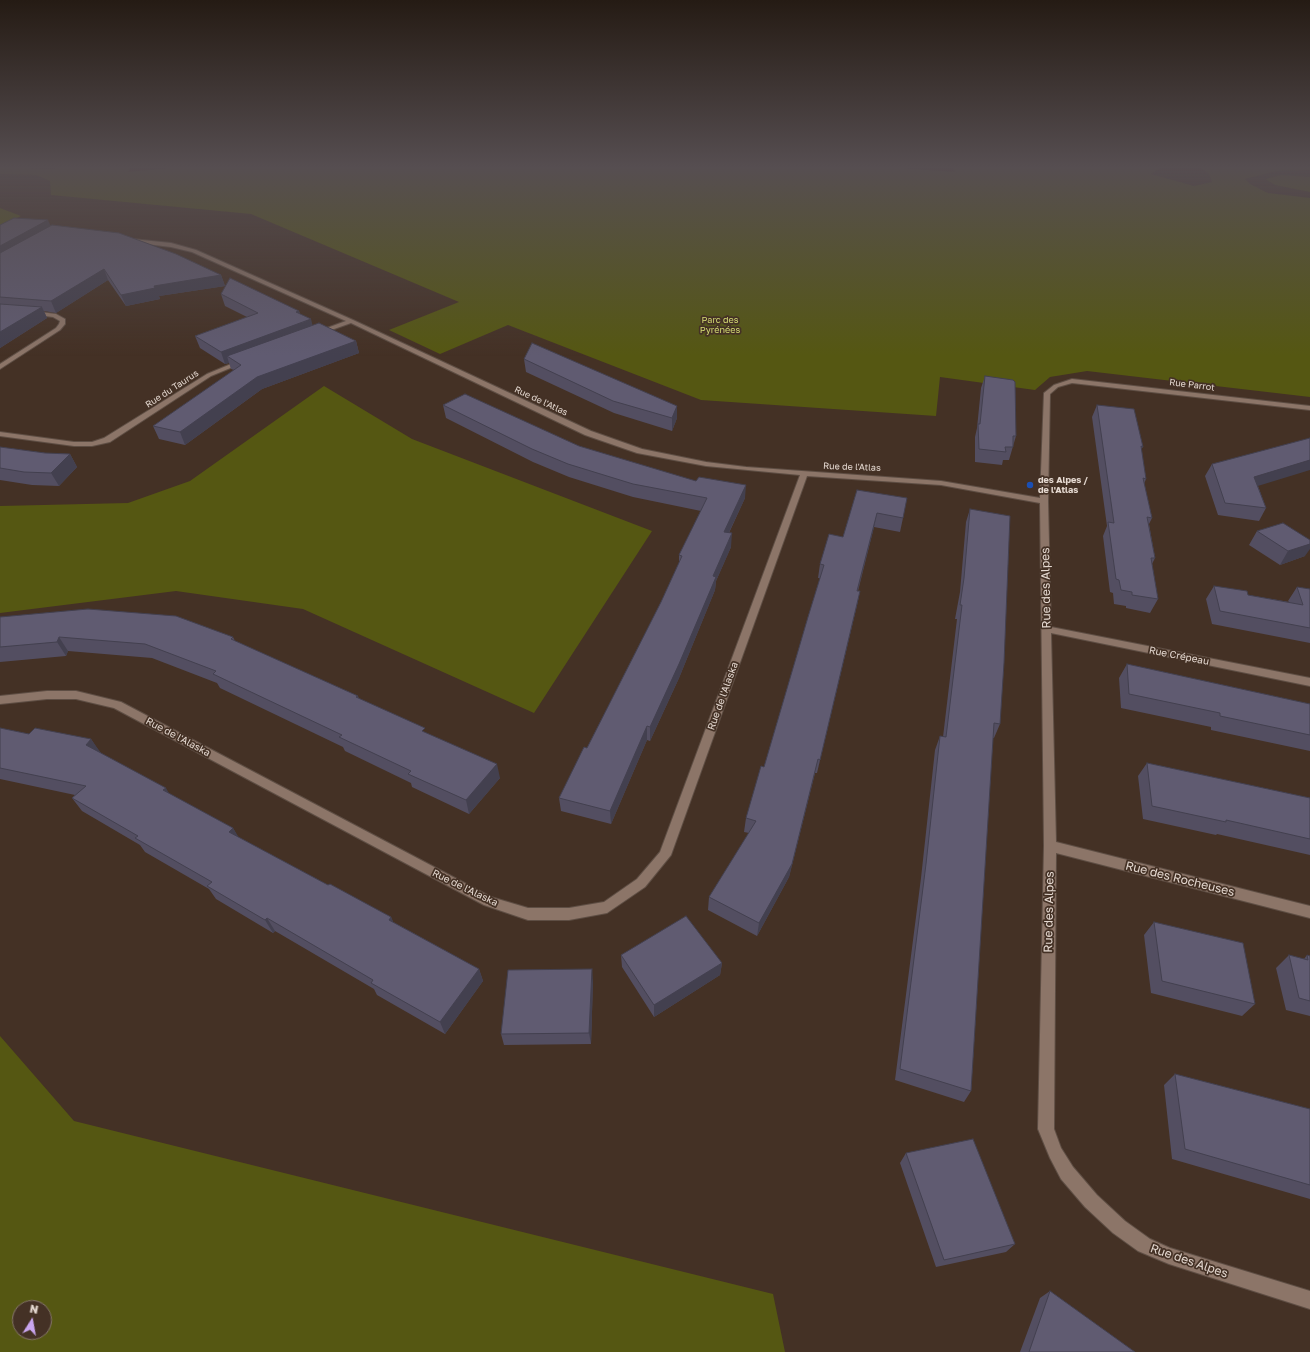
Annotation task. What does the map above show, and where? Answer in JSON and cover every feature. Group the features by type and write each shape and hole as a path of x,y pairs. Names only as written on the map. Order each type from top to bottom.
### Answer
{"street":[{"name":"Rue de l'Atlas","path":"125,240 171,245 194,251 351,320 588,433 614,443 669,458 706,464 804,474 913,480 1044,501"},
{"path":"0,367 58,329 62,324 63,320 54,315 23,312"},
{"path":"307,337 351,320"},
{"name":"Rue du Taurus","path":"0,434 74,444 92,444 107,440 209,375 249,359"},
{"name":"Rue Parrot","path":"1072,381 1310,408"},
{"name":"Rue des Alpes","path":"1072,381 1056,386 1047,393 1044,501 1050,846 1046,1129 1055,1153 1067,1173 1091,1202 1119,1227 1144,1245 1169,1256 1310,1300"},
{"name":"Rue de l'Alaska","path":"0,700 47,695 76,695 117,705 488,901 528,914 569,914 607,907 641,883 665,854 804,474"},
{"name":"Rue Crépeau","path":"1047,629 1310,682"},
{"name":"Rue des Rocheuses","path":"1050,846 1310,912"}],"green space":[{"name":"Parc des Pyrénées","path":"287,229 1310,229 1310,397 1087,371 1050,377 1035,390 940,377 936,416 701,400 508,325 440,354 389,330 459,302"},
{"path":"324,386 412,439 652,531 534,713 303,609 176,591 0,613 0,506 128,503 190,481"},
{"path":"0,1036 74,1121 773,1294 785,1352 0,1352"}],"building":[{"path":"0,229 31,229 0,246"},
{"path":"44,229 86,229 119,233 176,254 221,275 154,286 155,288 121,295 104,269 51,301 0,297 0,253"},
{"path":"230,278 299,311 296,312 311,319 221,352 195,336 258,313 221,294"},
{"path":"0,304 42,307 0,332"},
{"path":"319,323 356,341 257,377 180,432 153,426 241,365 227,356"},
{"path":"532,343 677,406 672,418 613,401 524,359"},
{"path":"985,376 1013,380 1015,382 1016,436 1013,436 1013,447 1005,447 1006,452 979,449 978,424 980,424"},
{"path":"465,394 579,446 696,481 699,477 746,485 724,532 732,533 713,576 716,577 679,664 650,727 647,726 610,811 559,798 584,747 587,748 661,602 682,556 679,555 707,498 633,484 568,464 532,449 443,405"},
{"path":"1097,405 1134,409 1143,447 1141,446 1146,479 1143,478 1152,518 1147,517 1155,558 1151,558 1158,599 1132,595 1132,592 1121,590 1119,580 1116,579 1108,522 1114,523"},
{"path":"1310,438 1310,460 1254,477 1266,508 1225,503 1212,464"},
{"path":"0,447 45,453 70,454 51,473 24,472 0,468"},
{"path":"857,490 907,498 903,518 877,513 857,591 860,591 820,760 818,759 792,864 759,923 709,897 756,821 746,818 761,766 764,767 824,565 820,564 829,534 843,537"},
{"path":"970,509 1010,516 1000,724 994,723 971,1091 900,1069 926,864 940,736 946,737 962,605 960,605"},
{"path":"1283,523 1310,540 1310,544 1288,551 1257,531"},
{"path":"1214,586 1247,591 1248,595 1303,605 1297,587 1310,589 1310,628 1220,611"},
{"path":"88,609 176,616 233,637 231,639 358,696 356,697 425,728 422,731 497,764 466,800 408,774 411,771 339,737 342,735 213,674 216,671 145,644 59,637 57,642 0,647 0,617"},
{"path":"1127,664 1310,704 1310,735 1220,716 1220,713 1129,694"},
{"path":"0,728 29,734 35,728 91,739 86,745 166,788 163,790 233,828 229,832 391,917 389,920 479,969 440,1022 371,983 373,980 267,918 265,920 207,886 212,882 135,838 138,836 72,798 86,786 0,768"},
{"path":"1147,763 1310,798 1310,839 1226,820 1226,822 1152,806"},
{"path":"686,916 722,963 654,1005 621,955"},
{"path":"1154,922 1243,943 1255,1004 1162,981"},
{"path":"1289,955 1308,960 1307,955 1310,956 1310,1001 1299,998"},
{"path":"592,969 589,1033 501,1034 508,970"},
{"path":"1175,1074 1310,1109 1310,1185 1185,1149"},
{"path":"973,1139 1015,1244 944,1260 906,1153"},
{"path":"1050,1291 1135,1352 1029,1352"}],"place":[{"name":"des Alpes / de l'Atlas","path":"1030,485"}]}
